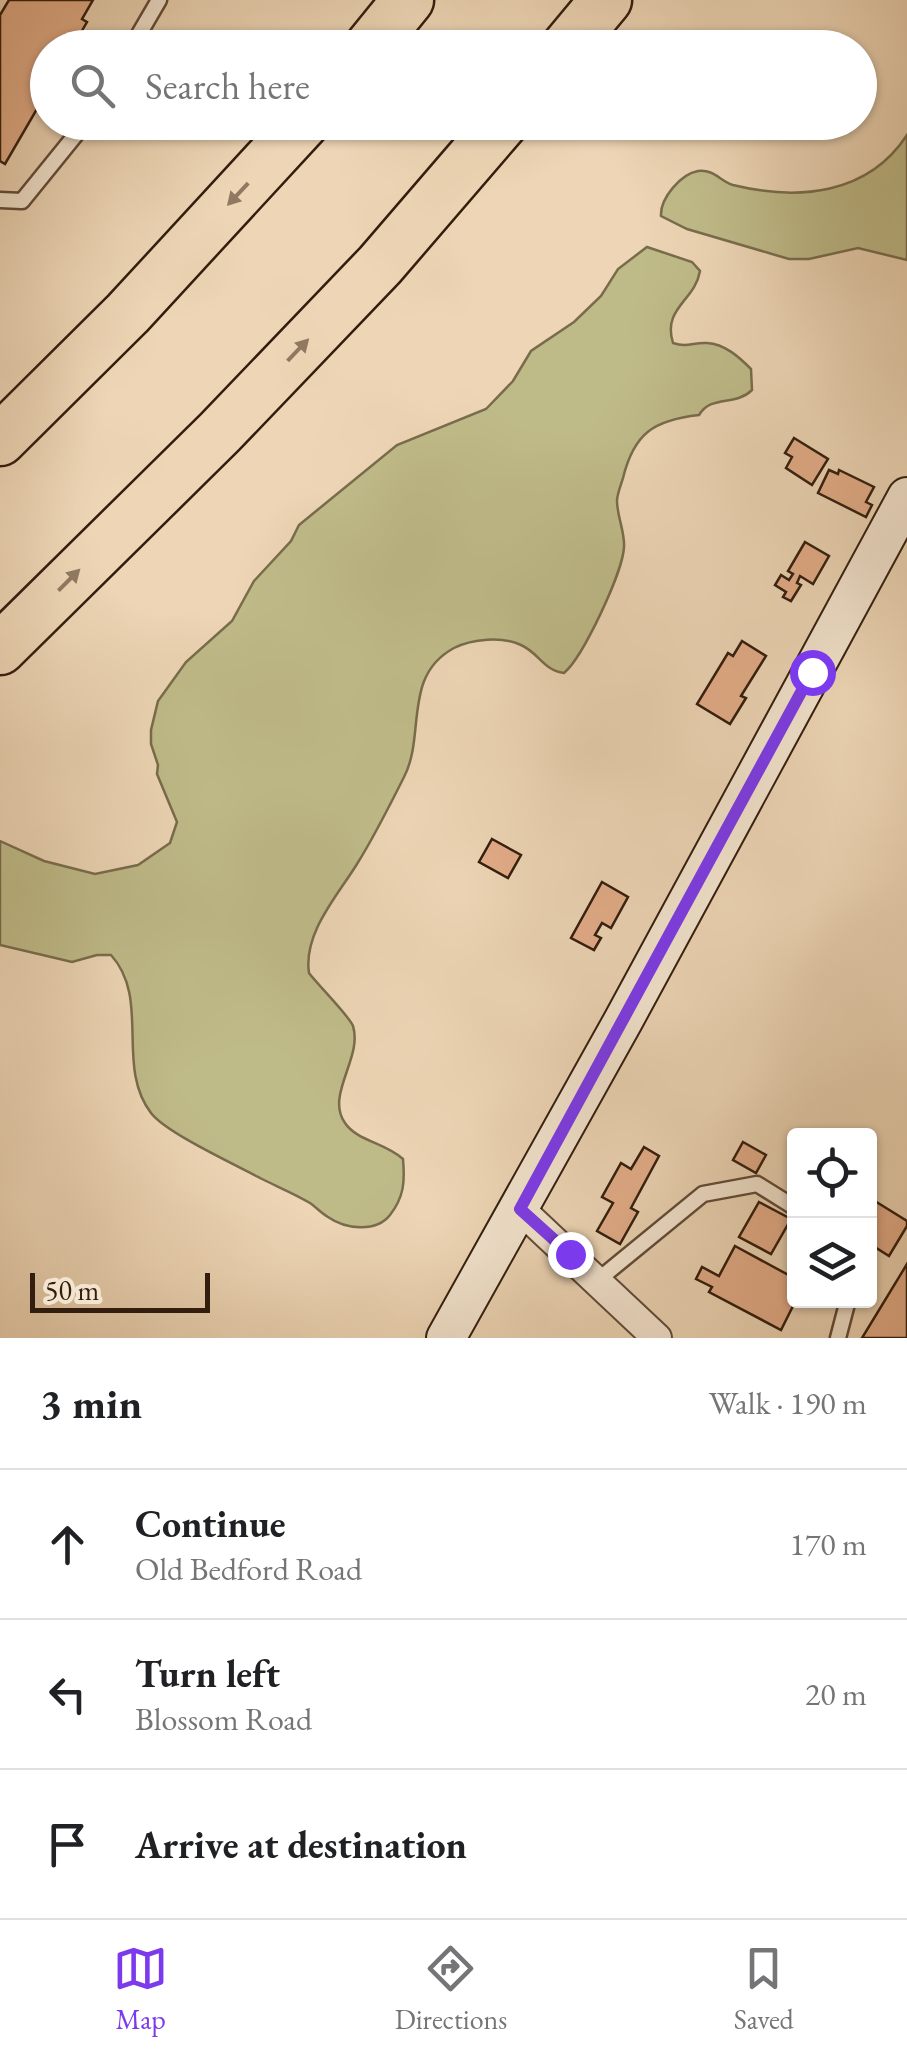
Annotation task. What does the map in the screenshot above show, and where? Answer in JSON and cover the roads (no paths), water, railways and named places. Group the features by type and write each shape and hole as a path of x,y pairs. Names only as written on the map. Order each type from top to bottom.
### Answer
{"highway":[{"path":"383,30 408,0"},
{"path":"581,30 606,0"},
{"path":"0,440 128,313 287,140"},
{"path":"0,649 220,432 367,279 487,140"}],"street":[{"path":"446,1338 907,497"},
{"path":"520,1209 657,1338"}],"lane":[{"path":"141,30 159,0"},
{"path":"0,200 22,201 71,140"},
{"path":"598,1280 703,1194 756,1184 787,1204"},
{"path":"838,1338 846,1308"}]}
